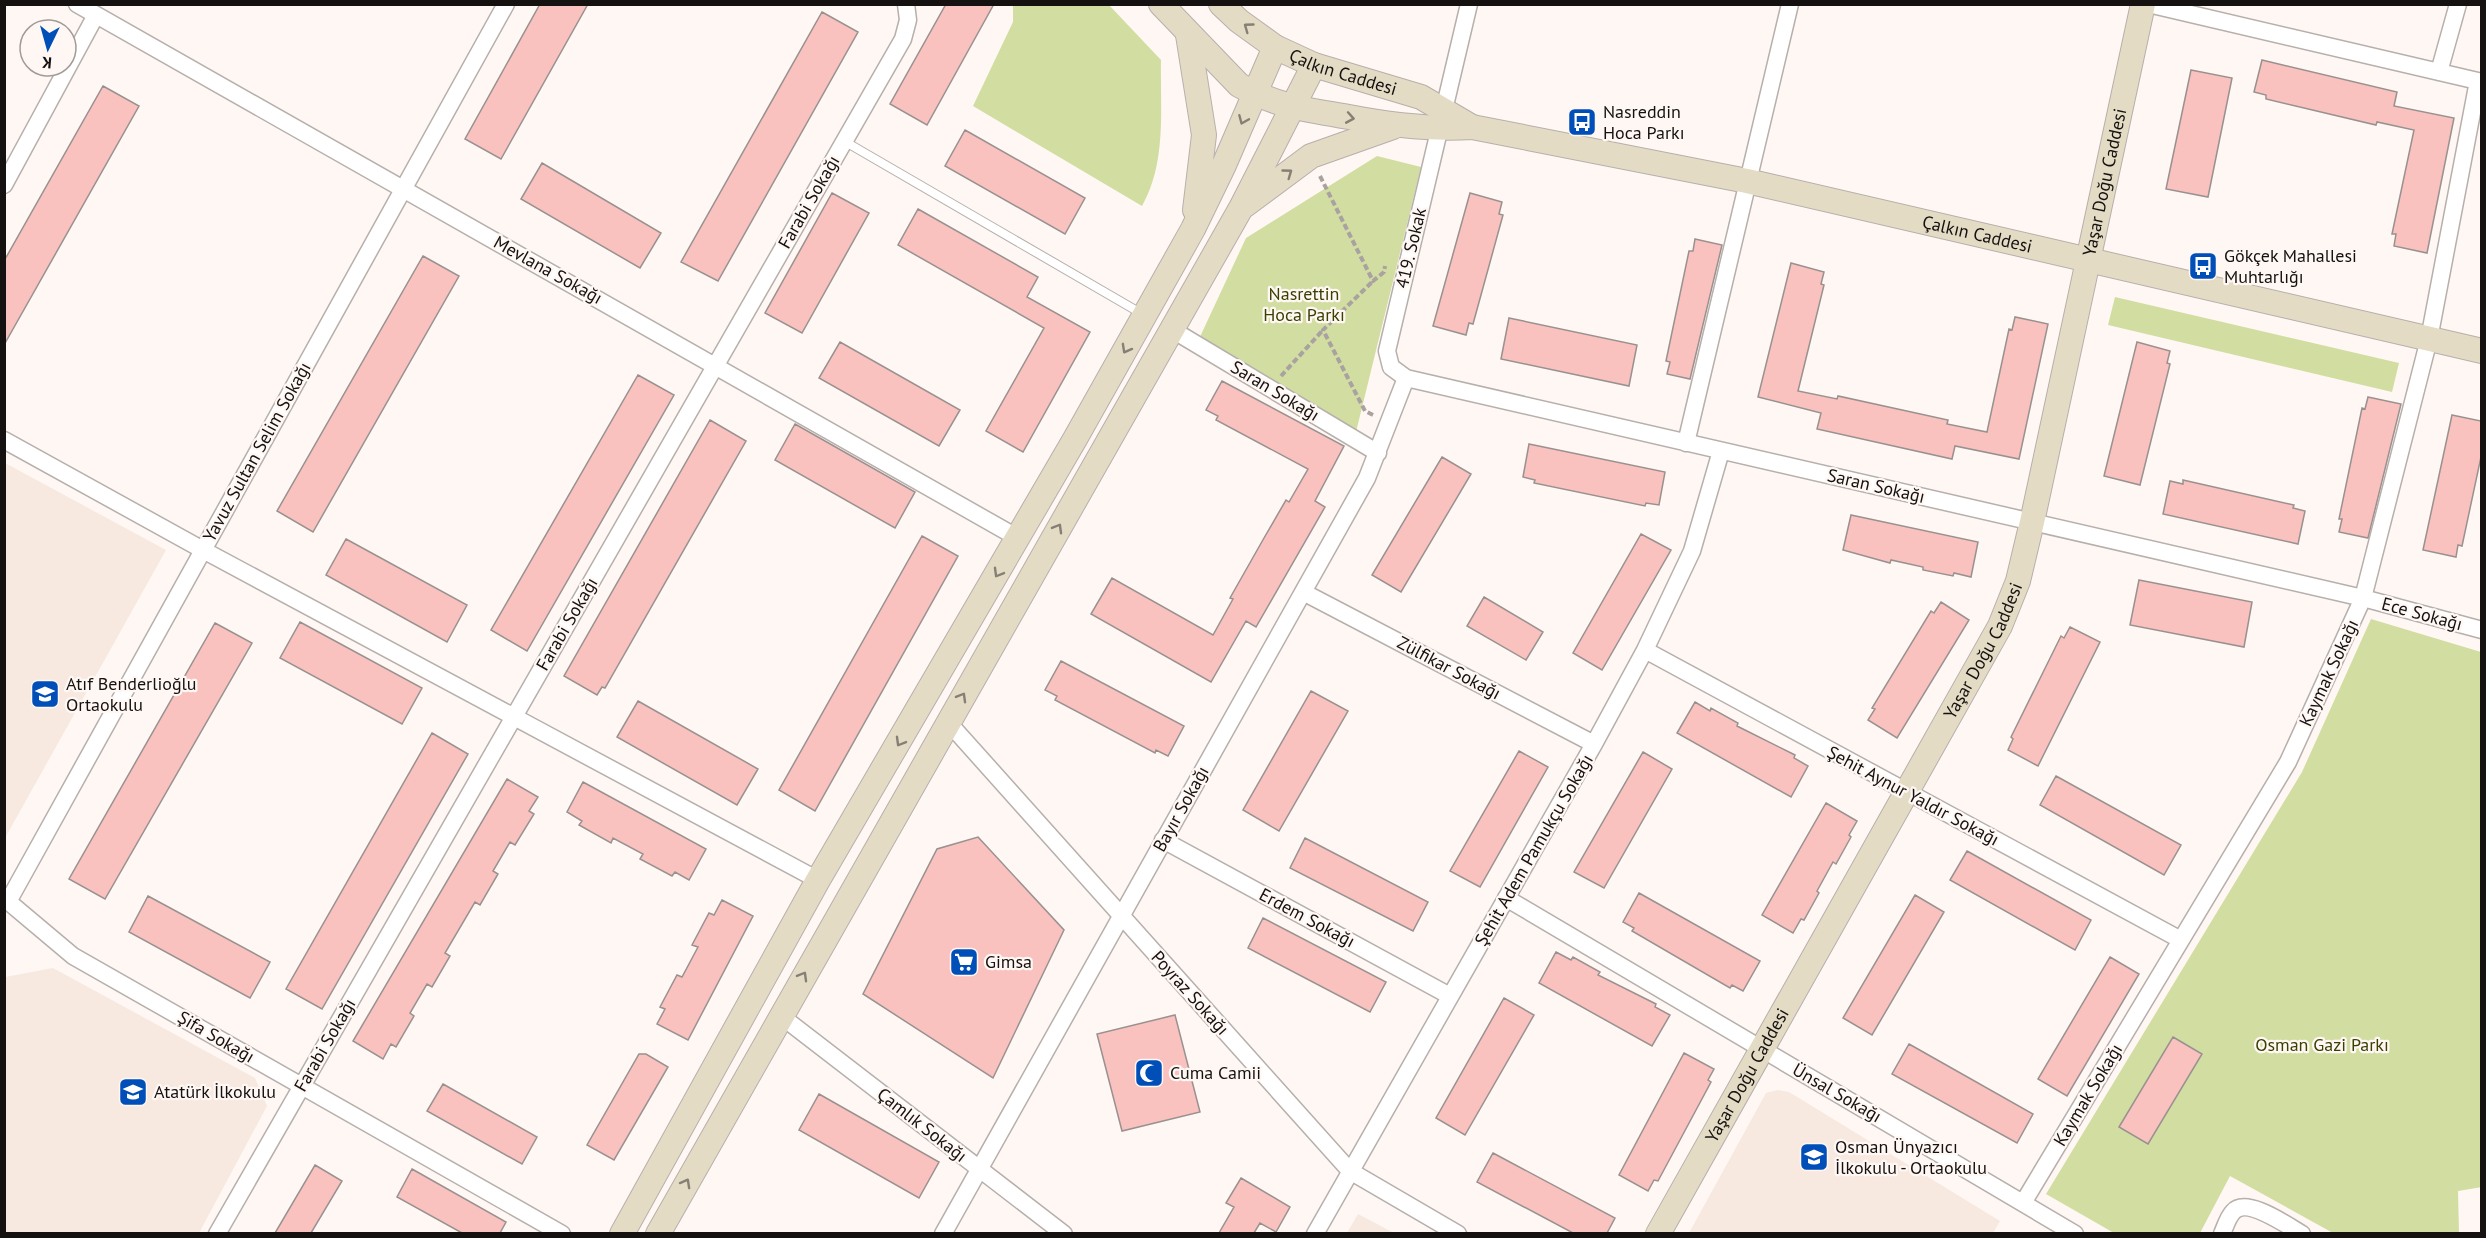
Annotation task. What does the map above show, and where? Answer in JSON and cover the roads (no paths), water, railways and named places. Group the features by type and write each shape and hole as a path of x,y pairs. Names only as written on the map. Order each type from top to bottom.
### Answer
{"main road":[{"name":"Çalkın Caddesi","path":"1161,4 1239,85 1255,94 1292,108 1397,126"},
{"name":"Çalkın Caddesi","path":"1221,4 1239,21 1275,47 1314,64 1421,97 1441,119"},
{"name":"Yaşar Doğu Caddesi","path":"1658,1233 1907,793 2010,604 2032,522 2144,4"},
{"path":"1188,34 1204,135 1193,229"},
{"path":"622,1233 819,880 1018,538 1193,229 1224,165 1275,47"},
{"path":"658,1233 1241,208 1314,64"},
{"name":"Çalkın Caddesi","path":"1241,208 1311,156 1397,126 1441,119 1472,128 1748,181 2481,351"}],"street":[{"name":"Mevlana Sokağı","path":"77,4 1018,538"},
{"name":"Yavuz Sultan Selim Sokağı","path":"7,899 506,4"},
{"name":"419. Sokak","path":"1391,367 1387,351 1469,4"},
{"path":"1686,443 1790,4"},
{"path":"2148,4 2480,82"},
{"path":"2439,72 2458,4"},
{"name":"Farabi Sokağı","path":"217,1233 903,39 908,24 907,8"},
{"path":"4,185 96,15"},
{"name":"Kaymak Sokağı","path":"2023,1203 2288,762 2363,598 2429,339 2480,82"},
{"name":"Saran Sokağı","path":"1171,330 1378,453"},
{"name":"Saran Sokağı","path":"1391,367 1406,378 2363,598"},
{"name":"Bayır Sokağı","path":"943,1233 1367,478 1406,378"},
{"path":"4,440 203,550 819,880"},
{"name":"Şehit Adem Pamukçu Sokağı","path":"1315,1233 1594,744 1645,650 1692,551 1721,451"},
{"name":"Zülfikar Sokağı","path":"1303,592 1594,744"},
{"name":"Ece Sokağı","path":"2363,598 2481,630"},
{"name":"Şehit Aynur Yaldır Sokağı","path":"1645,650 2181,940"},
{"name":"Poyraz Sokağı","path":"948,722 1350,1171 1458,1233"},
{"name":"Erdem Sokağı","path":"1163,840 1450,996"},
{"name":"Ünsal Sokağı","path":"1506,898 2075,1233"},
{"name":"Şifa Sokağı","path":"7,899 73,956 562,1233"},
{"name":"Çamlık Sokağı","path":"781,1016 1064,1233"},
{"path":"2222,1233 2233,1210 2243,1206 2253,1207 2302,1233"}],"lane":[{"path":"844,141 1144,315"}],"place":[{"name":"Nasreddin Hoca Parkı","path":"1582,122"},
{"name":"Gökçek Mahallesi Muhtarlığı","path":"2203,266"},
{"name":"Atıf Benderlioğlu Ortaokulu","path":"45,694"},
{"name":"Gimsa","path":"964,962"},
{"name":"Cuma Camii","path":"1149,1073"},
{"name":"Atatürk İlkokulu","path":"133,1092"},
{"name":"Osman Ünyazıcı İlkokulu - Ortaokulu","path":"1814,1157"}],"park label":[{"name":"Nasrettin Hoca Parkı","path":"1304,304"},
{"name":"Osman Gazi Parkı","path":"2322,1045"}]}
